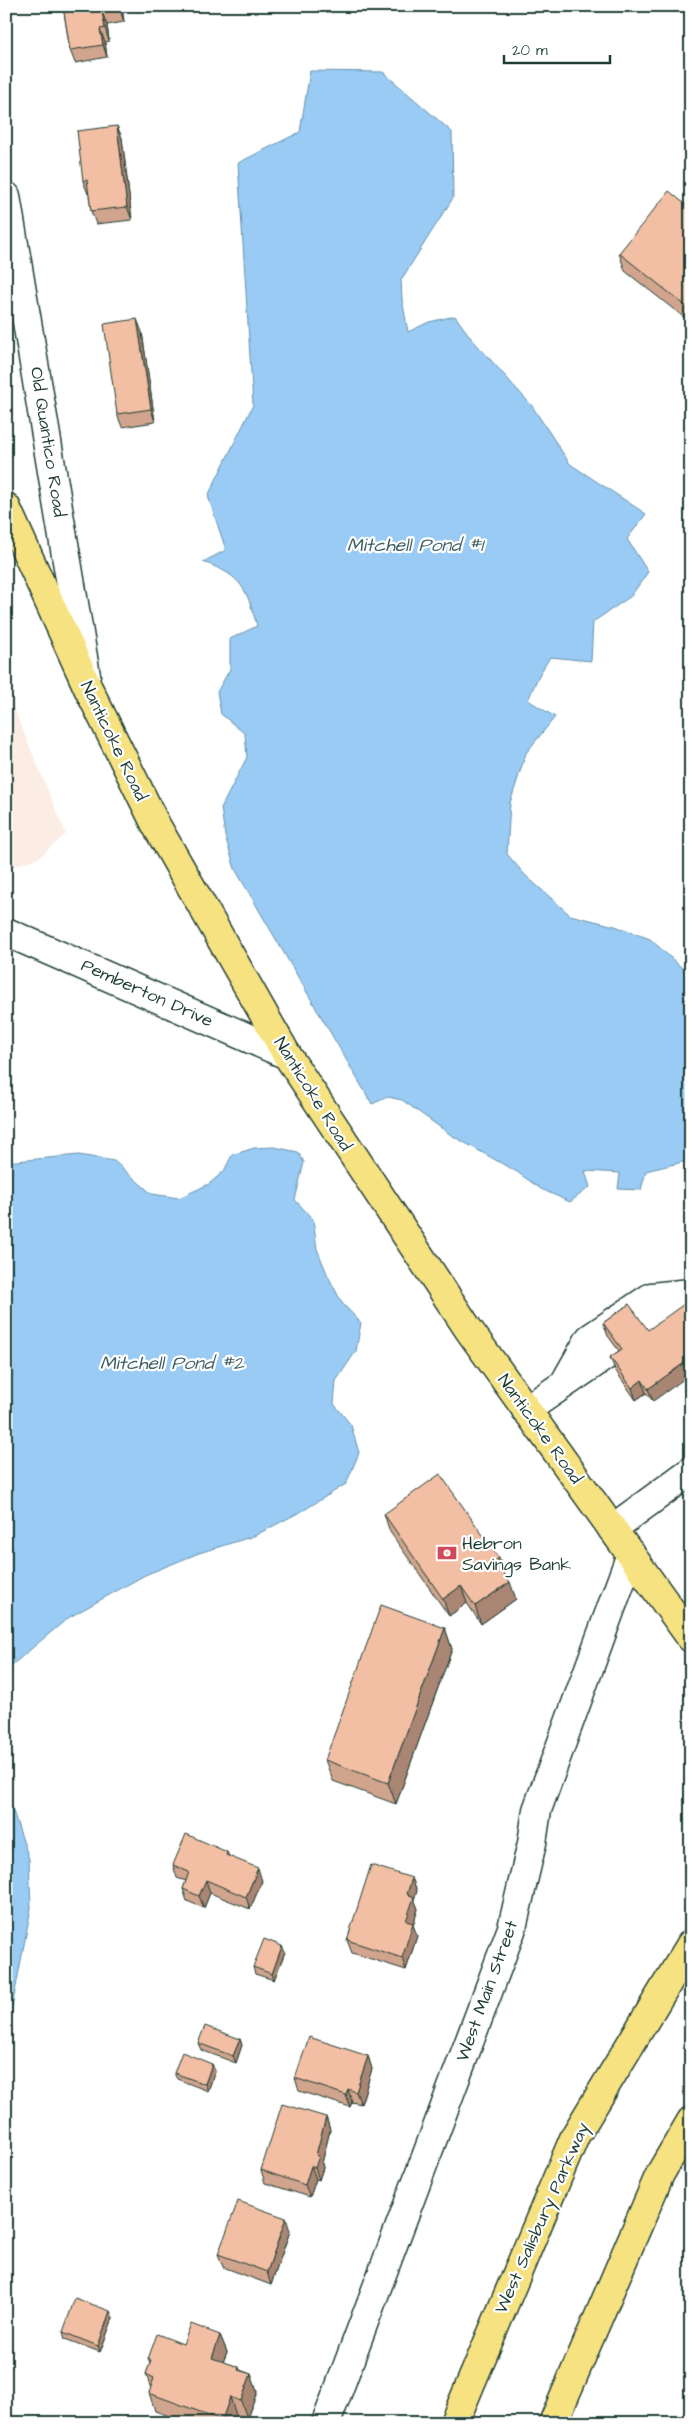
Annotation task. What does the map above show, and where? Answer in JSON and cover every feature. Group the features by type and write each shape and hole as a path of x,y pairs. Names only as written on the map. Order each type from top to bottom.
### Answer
{"main road":[{"name":"Nanticoke Road","path":"6,507 14,533 156,825 287,1055 463,1322 691,1638"},
{"path":"664,1599 691,1616"},
{"name":"West Salisbury Parkway","path":"454,2423 575,2136 691,1944"},
{"path":"553,2423 660,2174 691,2121"}],"street":[{"name":"Old Quantico Road","path":"6,196 88,688"},
{"name":"Pemberton Drive","path":"6,932 287,1055"},
{"path":"564,1384 590,1338 652,1297 691,1293"},
{"path":"644,1330 691,1299"},
{"path":"526,1410 617,1348"},
{"path":"612,1529 691,1471"},
{"name":"West Main Street","path":"326,2423 512,1928 532,1843 537,1810 631,1554"}],"shaded area":[{"path":"6,690 66,834 38,858 6,869"}],"water":[{"name":"Mitchell Pond #1","path":"310,71 383,72 452,132 453,198 401,280 402,299 408,332 429,322 455,316 471,338 532,406 570,464 646,514 627,539 648,572 631,596 593,622 591,661 550,657 538,677 528,700 555,717 526,753 510,803 507,854 525,875 570,915 615,926 650,939 691,976 691,1160 646,1171 641,1190 618,1189 620,1173 585,1171 590,1187 570,1202 541,1189 517,1172 451,1135 402,1100 388,1097 372,1104 235,869 225,836 221,808 247,757 245,734 221,714 217,692 230,669 230,639 257,626 241,585 226,572 203,562 226,550 208,496 253,405 238,163 300,132"},
{"name":"Mitchell Pond #2","path":"274,1147 298,1152 304,1162 295,1200 313,1219 317,1249 342,1303 361,1323 356,1351 336,1381 334,1404 351,1425 359,1453 346,1484 304,1510 254,1536 199,1553 145,1575 68,1618 6,1670 6,1162 79,1155 114,1161 152,1194 179,1198 209,1184 224,1171 232,1155 254,1148"},
{"path":"6,1790 29,1859 31,1908 6,2039"}],"building":[{"path":"63,6 119,6 120,10 102,12 105,28 100,29 103,45 70,50"},
{"path":"117,126 127,207 91,211 87,180 83,181 77,131"},
{"path":"669,191 691,209 691,310 619,253"},
{"path":"137,319 151,409 117,414 104,324"},
{"path":"629,1304 648,1330 684,1304 691,1314 691,1358 648,1389 642,1380 632,1388 610,1357 622,1349 603,1323"},
{"name":"Hebron Savings Bank","path":"440,1474 499,1558 495,1561 510,1582 475,1606 461,1586 443,1599 384,1514"},
{"path":"381,1605 445,1628 388,1783 325,1760"},
{"path":"186,1834 227,1852 226,1855 258,1868 246,1897 206,1880 199,1896 183,1889 189,1872 173,1865"},
{"path":"371,1865 412,1878 407,1894 414,1897 406,1921 413,1923 402,1958 347,1940"},
{"path":"264,1939 282,1946 272,1974 253,1967"},
{"path":"205,2026 240,2039 233,2056 198,2043"},
{"path":"309,2037 368,2056 356,2092 348,2089 346,2095 295,2078"},
{"path":"182,2052 212,2064 205,2084 174,2073"},
{"path":"282,2104 326,2117 316,2155 319,2156 315,2168 311,2166 305,2185 261,2170"},
{"path":"238,2201 286,2218 267,2272 218,2254"},
{"path":"75,2298 110,2311 98,2346 63,2332"},
{"path":"191,2324 220,2335 212,2358 239,2367 238,2370 251,2374 241,2401 230,2397 222,2420 149,2393 154,2378 146,2374 151,2360 148,2359 157,2334 183,2344"},
{"path":"144,2419 154,2423 142,2423"}],"place":[{"name":"Hebron Savings Bank","path":"447,1553"}]}
